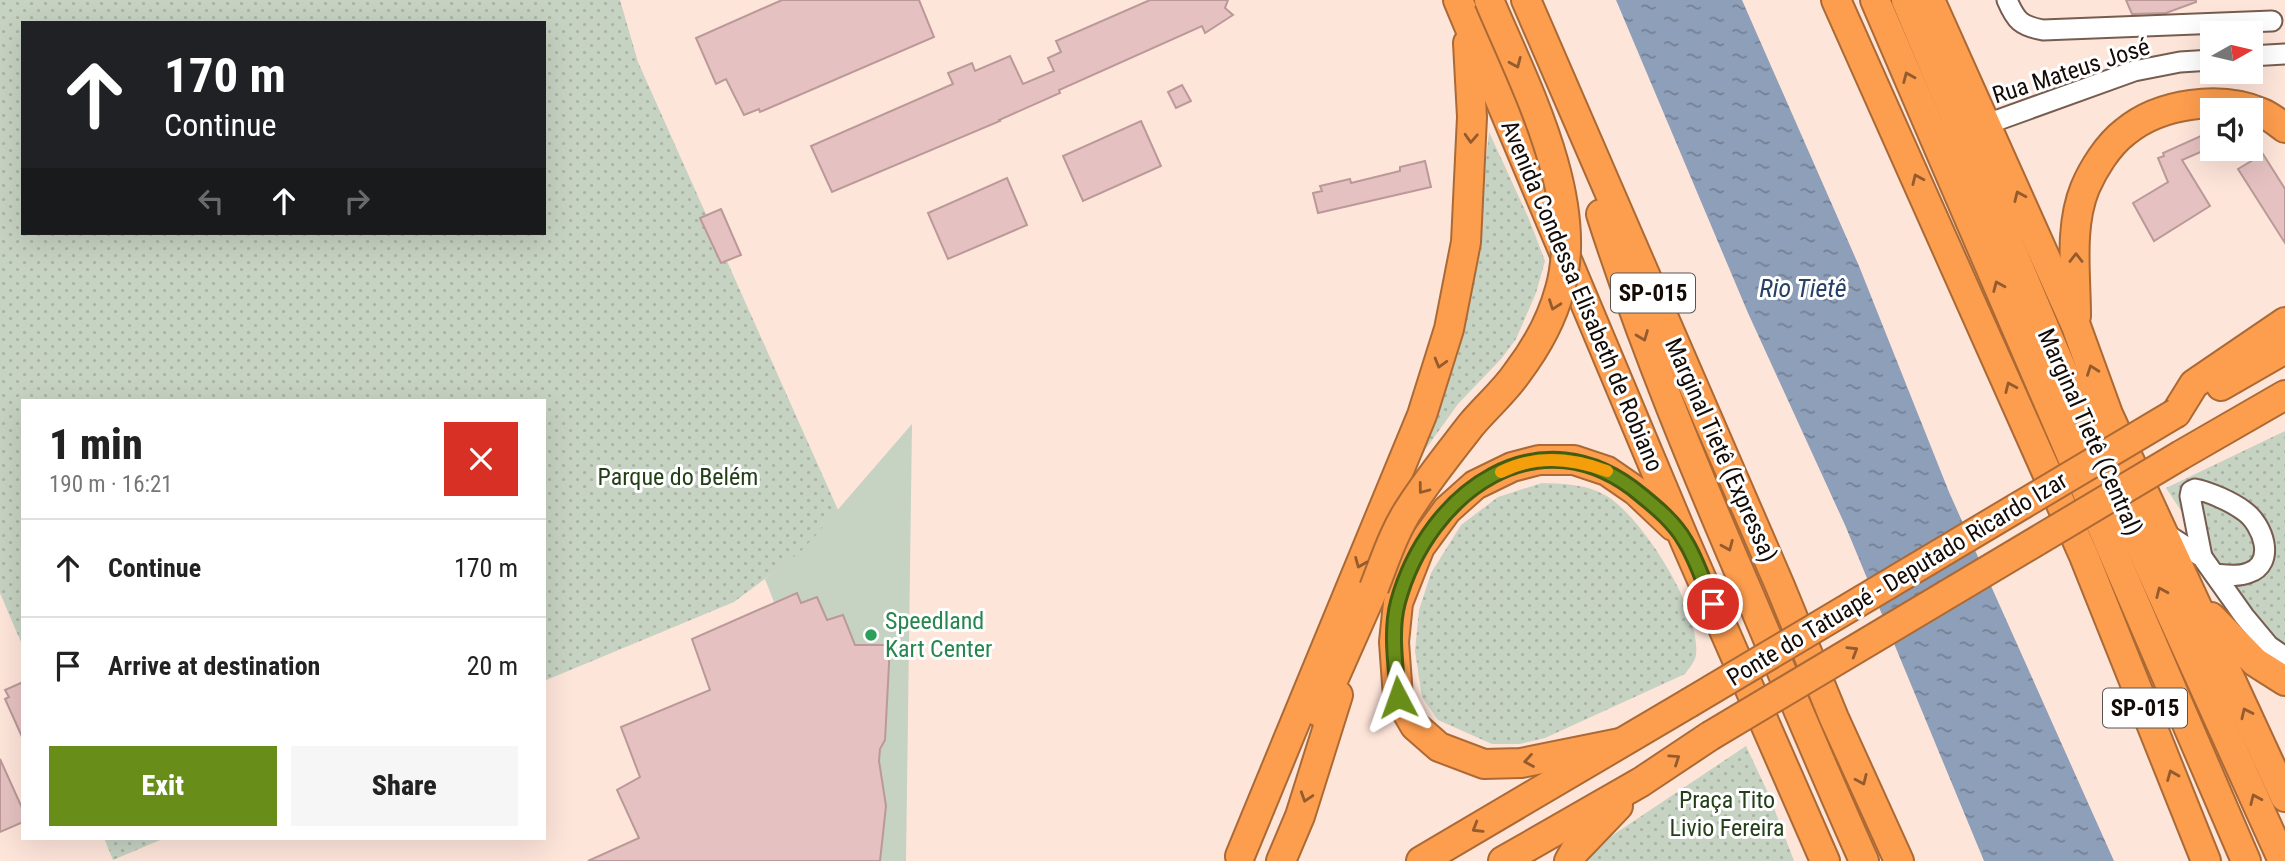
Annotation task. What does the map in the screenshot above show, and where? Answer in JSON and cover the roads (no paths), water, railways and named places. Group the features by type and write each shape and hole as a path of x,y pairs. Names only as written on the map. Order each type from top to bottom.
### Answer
{"highway":[{"path":"1238,858 1280,798 1363,615 1392,540 1410,506 1472,424 1517,374 1547,325 1561,287 1566,245 1562,201 1552,153 1489,0"},
{"name":"Marginal Tietê (Expressa)","path":"1526,0 1775,573 1834,718 1899,861"},
{"name":"SP-015","path":"1836,0 2084,556 2206,861"},
{"name":"Marginal Tietê (Central)","path":"1875,0 2246,861"},
{"path":"1912,0 1987,124 2076,326 2108,414 2285,797"},
{"name":"Marginal Tietê (Central)","path":"1912,0 2085,424 2283,861"},
{"path":"1238,858 1422,415 1449,329 1466,242 1472,117 1462,10"},
{"name":"Avenida Condessa Elisabeth de Robiano","path":"1462,10 1685,541 1824,859"},
{"path":"2076,326 2076,222 2085,188 2102,158 2124,132 2153,115 2192,104 2228,104 2263,113 2285,128"},
{"name":"SP-015","path":"1582,130 1600,209 1620,273 1679,432 1864,861"},
{"path":"2176,413 2194,384 2285,322"},
{"name":"Ponte do Tatuapé - Deputado Ricardo Izar","path":"1421,861 2285,349"},
{"name":"Ponte do Tatuapé - Deputado Ricardo Izar","path":"1641,782 1710,736 2285,395"},
{"path":"2189,450 2227,448 2285,418"},
{"path":"1620,743 1521,764 1484,764 1439,747 1415,726 1398,697 1394,642 1398,603 1420,547 1447,510 1475,485 1512,467 1539,460 1574,460 1606,471 1654,506 1685,541"},
{"path":"2189,589 2219,628 2255,662 2285,681"},
{"path":"1281,861 1300,816 1363,615"},
{"path":"1503,861 1641,782"},
{"path":"1569,861 1574,852 1641,782"}],"street":[{"path":"2007,0 2013,15 2025,27 2043,30 2272,22"},
{"path":"2263,55 2285,54"},
{"name":"Rua Mateus José","path":"1987,124 2134,71 2200,61"},
{"path":"2202,557 2190,496 2195,489 2244,511 2255,521 2265,545 2264,557 2258,568 2220,582"},
{"path":"2163,532 2202,557 2270,646 2285,657"},
{"path":"2219,628 2220,582"}],"water":[{"name":"Rio Tietê","path":"1616,0 1742,0 1859,266 1949,492 2114,861 1984,861 1845,525 1748,313"}],"place":[{"name":"Speedland Kart Center","path":"871,635"}],"park label":[{"name":"Parque do Belém","path":"678,477"},
{"name":"Praça Tito Livio Fereira","path":"1727,814"}]}
